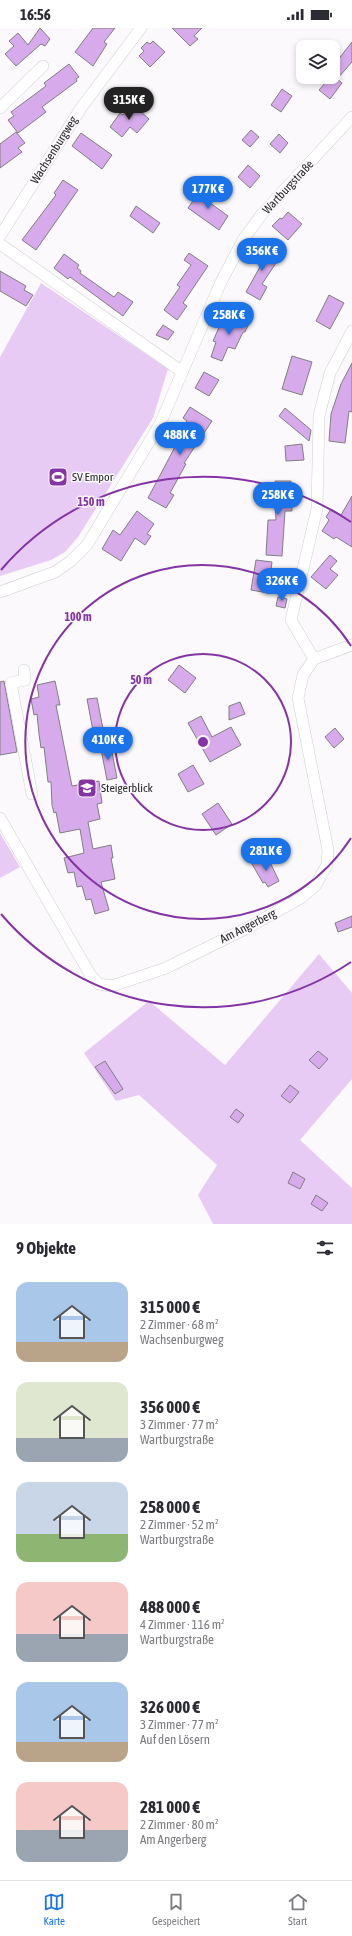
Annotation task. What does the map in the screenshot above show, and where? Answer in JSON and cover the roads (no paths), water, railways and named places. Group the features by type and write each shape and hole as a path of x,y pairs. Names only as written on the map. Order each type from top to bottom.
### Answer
{"street":[{"name":"Wachsenburgweg","path":"0,236 80,108 141,28"},
{"path":"0,108 43,66"},
{"name":"Wartburgstraße","path":"0,592 55,572 72,561 87,545 160,424 181,371 221,282 243,240 262,214 352,117"},
{"path":"0,244 181,371"},
{"path":"352,330 330,373 319,416 317,509 291,620 314,659 352,645"},
{"name":"Am Angerberg","path":"0,818 91,976 99,984 111,986 166,968 247,928 301,898 315,886 327,865 328,850 298,698 304,676 314,659"},
{"path":"24,670 25,680 11,683 32,794"}],"place":[{"name":"SV Empor","path":"58,477"},
{"name":"Steigerblick","path":"87,788"}]}
